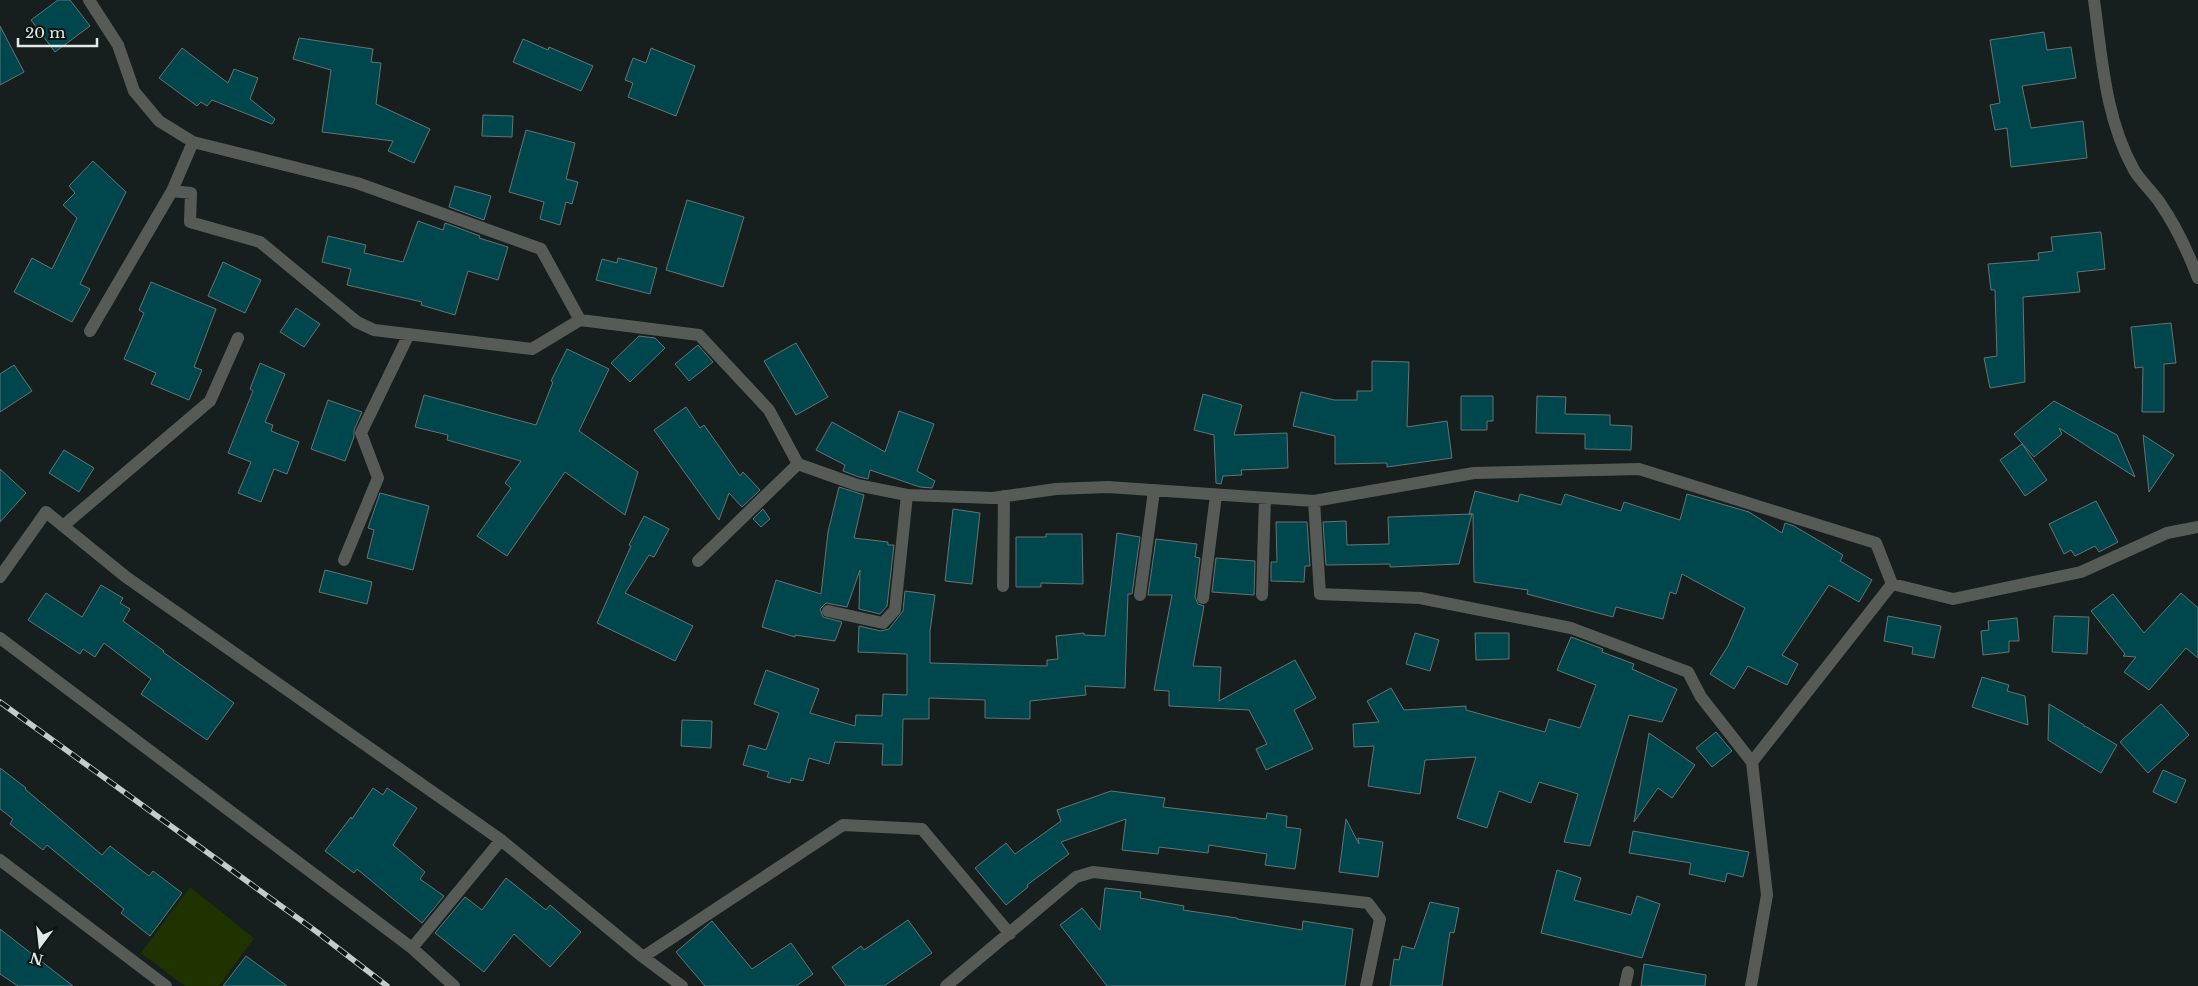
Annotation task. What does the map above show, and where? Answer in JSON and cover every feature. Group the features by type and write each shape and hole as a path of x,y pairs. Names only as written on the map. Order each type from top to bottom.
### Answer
{"street":[{"path":"89,0 118,45 134,91 159,121 193,142 357,183 541,249 580,320"},
{"path":"2094,0 2108,98 2116,130 2135,171 2160,203 2189,253 2198,278"},
{"path":"90,331 172,191 193,142"},
{"path":"172,191 191,193 190,222 260,242 357,322 374,330 532,349 580,320 699,335 769,410 798,464 857,485 907,495 1004,496 1056,489 1108,487 1314,501 1474,472 1640,469 1876,543 1892,584"},
{"path":"344,560 378,478 361,433 409,334"},
{"path":"63,526 210,401 238,338"},
{"path":"698,561 798,464"},
{"path":"1140,595 1154,490"},
{"path":"1203,598 1216,494"},
{"path":"828,611 883,623 896,610 907,495"},
{"path":"1003,586 1004,496"},
{"path":"1262,595 1265,498"},
{"path":"1314,501 1320,594 1420,598 1571,628 1688,672 1701,698 1752,762 1767,895 1751,986"},
{"path":"0,577 46,512 126,577 501,840 682,986"},
{"path":"1892,584 1953,598 2080,572 2167,533 2198,527"},
{"path":"1752,762 1892,584"},
{"path":"0,638 412,948 454,986"},
{"path":"644,957 843,825 922,828 1010,934"},
{"path":"412,948 501,840"},
{"path":"0,860 166,986"},
{"path":"946,986 1076,877 1093,872 1368,903 1380,919 1366,986"},
{"path":"1625,986 1628,972"}],"green space":[{"path":"190,887 254,938 219,986 185,986 141,953"}],"building":[{"path":"58,0 70,0 90,26 55,52 31,20"},
{"path":"0,26 24,72 0,85"},
{"path":"2044,32 2047,50 2071,47 2076,78 2022,86 2031,128 2083,121 2087,158 2011,167 2007,128 1995,130 1990,105 2000,103 1990,40"},
{"path":"299,38 373,49 371,62 381,63 376,104 430,129 414,163 388,151 393,141 322,132 331,70 293,59"},
{"path":"523,39 548,50 549,47 593,66 581,91 513,62"},
{"path":"182,48 228,83 234,69 258,78 250,99 275,119 272,124 212,100 207,106 201,102 197,106 159,78"},
{"path":"651,48 695,66 676,116 628,97 633,83 625,80 633,58 646,63"},
{"path":"483,115 513,116 512,137 482,136"},
{"path":"526,130 575,143 566,179 578,182 572,204 566,202 560,225 540,219 544,202 509,192"},
{"path":"93,161 126,192 80,284 90,289 72,322 14,292 32,258 52,269 77,218 63,205 75,193 69,186"},
{"path":"455,186 491,196 484,220 449,207"},
{"path":"687,200 744,217 723,287 666,270"},
{"path":"418,221 443,230 445,223 480,236 479,238 508,247 498,280 468,271 455,315 421,305 422,302 347,285 351,269 322,262 328,236 366,245 364,253 403,262"},
{"path":"2101,232 2105,269 2077,272 2080,292 2023,297 2025,382 1990,388 1984,358 1997,356 1995,290 1991,290 1988,264 2039,260 2038,253 2053,251 2051,237"},
{"path":"618,258 657,268 650,294 596,280 602,259 617,263"},
{"path":"223,262 261,280 245,313 208,296"},
{"path":"151,282 216,309 194,367 202,370 189,400 151,384 156,373 124,359 144,313 139,310"},
{"path":"296,308 320,324 304,347 280,332"},
{"path":"2171,323 2176,363 2164,364 2164,412 2142,412 2143,367 2135,368 2131,327"},
{"path":"639,336 655,338 665,348 630,382 611,363"},
{"path":"796,343 828,397 796,415 764,361"},
{"path":"698,345 713,362 689,381 675,364"},
{"path":"567,349 609,369 579,431 638,472 625,515 565,472 507,556 477,536 511,488 505,483 521,461 447,440 448,435 415,427 424,395 536,425 553,382 551,381"},
{"path":"1372,361 1409,362 1407,427 1447,421 1452,458 1387,467 1387,463 1335,464 1335,436 1293,426 1301,392 1334,400 1357,400 1357,391 1372,391"},
{"path":"260,363 285,374 265,422 273,425 271,431 299,442 287,474 274,469 261,502 238,493 251,462 228,453 253,391 250,389"},
{"path":"14,365 32,391 0,412 0,374"},
{"path":"1203,394 1242,405 1234,435 1287,433 1288,468 1241,470 1242,475 1223,476 1221,484 1216,483 1214,435 1194,430"},
{"path":"1461,396 1493,396 1493,421 1487,421 1487,430 1461,430"},
{"path":"1537,396 1566,397 1565,414 1610,415 1610,425 1632,426 1631,450 1585,449 1585,434 1536,433"},
{"path":"328,400 362,412 354,430 354,437 345,461 311,449"},
{"path":"2054,401 2117,435 2135,477 2059,428 2062,434 2034,457 2014,434"},
{"path":"686,407 700,428 704,425 740,476 743,472 760,490 742,507 729,493 719,520 654,430"},
{"path":"899,411 934,424 917,471 935,481 932,488 920,487 870,470 868,479 859,477 843,471 845,465 816,450 832,422 885,452"},
{"path":"2143,435 2174,455 2149,492"},
{"path":"2022,444 2047,480 2025,496 2000,460"},
{"path":"64,450 94,468 79,492 49,473"},
{"path":"0,469 26,493 0,522"},
{"path":"839,487 864,495 854,538 888,542 888,545 894,545 887,606 880,614 859,609 860,570 847,607 826,603 820,609 823,617 842,622 835,641 795,635 795,637 762,627 776,580 821,594 828,532"},
{"path":"1475,491 1518,502 1520,494 1561,505 1565,494 1621,511 1624,502 1680,520 1687,494 1749,512 1782,533 1785,523 1794,526 1843,555 1840,561 1872,580 1859,602 1829,585 1782,655 1798,664 1787,685 1748,666 1734,689 1710,674 1728,646 1745,608 1682,574 1676,594 1670,592 1663,619 1616,607 1613,617 1527,594 1528,590 1474,582 1473,514 1469,514"},
{"path":"380,493 429,506 413,570 367,558 374,530 368,528"},
{"path":"2096,501 2118,542 2099,552 2095,546 2075,556 2071,550 2064,554 2049,524"},
{"path":"763,509 770,519 761,527 753,519"},
{"path":"953,509 980,513 972,584 945,581"},
{"path":"1472,514 1459,564 1390,567 1390,564 1326,565 1323,522 1346,521 1347,545 1389,544 1388,517"},
{"path":"644,516 669,529 654,557 649,555 625,593 693,626 675,661 597,623 631,546 629,545"},
{"path":"1276,522 1307,522 1310,566 1305,566 1304,582 1271,581 1271,562 1277,562"},
{"path":"1117,533 1140,537 1132,594 1128,594 1125,688 1085,686 1086,695 1030,701 1030,719 985,718 985,700 929,698 929,719 903,719 902,765 882,765 883,744 835,742 829,764 809,758 803,781 791,778 790,783 767,777 769,772 743,765 749,745 766,750 779,713 754,704 766,670 819,689 810,713 855,726 856,715 882,716 883,694 907,695 907,654 858,652 859,626 881,631 889,629 903,611 905,591 935,595 930,631 930,663 1047,666 1047,660 1058,659 1056,636 1084,633 1084,635 1105,636"},
{"path":"1046,534 1082,534 1083,584 1041,583 1041,587 1016,587 1016,537 1046,537"},
{"path":"1156,539 1197,544 1195,557 1200,558 1195,597 1198,604 1204,606 1193,666 1221,667 1219,701 1295,660 1316,698 1294,710 1313,749 1266,770 1256,749 1267,744 1249,710 1169,706 1169,691 1154,690 1172,595 1148,595"},
{"path":"1216,558 1255,561 1254,595 1212,592"},
{"path":"325,570 372,582 367,604 319,592"},
{"path":"101,585 123,598 120,603 130,609 123,621 234,703 207,740 141,694 151,679 104,643 95,657 83,649 80,654 28,620 46,593 82,617"},
{"path":"2181,593 2198,608 2198,658 2186,648 2149,690 2124,672 2136,657 2123,656 2125,654 2091,611 2113,594 2144,633"},
{"path":"1888,616 1941,626 1934,658 1912,654 1913,647 1884,641"},
{"path":"2054,616 2089,617 2087,654 2052,652"},
{"path":"2017,618 2019,641 2009,641 2009,652 1983,655 1981,631 1989,630 1988,621"},
{"path":"1415,633 1439,640 1430,671 1406,664"},
{"path":"1475,633 1509,633 1509,659 1476,660"},
{"path":"1571,637 1603,649 1602,652 1634,664 1632,669 1677,689 1662,722 1629,715 1590,846 1564,842 1578,794 1539,782 1531,803 1499,791 1487,828 1457,818 1476,757 1425,760 1420,794 1368,786 1374,746 1354,747 1353,724 1379,722 1367,701 1391,688 1404,710 1466,706 1466,710 1545,732 1549,719 1580,728 1596,685 1557,670"},
{"path":"1982,677 2009,685 2007,691 2025,696 2028,725 1972,707"},
{"path":"2049,704 2084,725 2084,727 2117,745 2101,773 2048,740"},
{"path":"2161,704 2189,735 2148,773 2120,742"},
{"path":"682,720 712,721 711,748 681,746"},
{"path":"1716,732 1732,751 1712,767 1696,748"},
{"path":"1649,733 1695,765 1672,798 1658,788 1634,822"},
{"path":"0,768 26,788 102,855 110,846 149,876 153,871 182,893 150,936 121,913 124,909 47,845 43,850 10,824 13,819 0,809"},
{"path":"2163,770 2186,780 2176,803 2153,792"},
{"path":"373,788 383,795 387,788 417,808 393,845 425,872 420,879 444,896 422,923 357,869 354,873 325,851 351,817 352,819"},
{"path":"1111,791 1165,798 1163,807 1266,819 1267,813 1287,816 1286,827 1301,829 1295,869 1265,865 1267,854 1209,845 1208,853 1159,847 1158,854 1122,850 1126,819 1061,842 1069,854 1027,885 1028,887 1006,905 975,868 1006,843 1015,854 1061,821 1057,810"},
{"path":"1346,819 1359,844 1358,838 1383,842 1378,877 1339,872"},
{"path":"1633,831 1749,852 1743,877 1727,873 1725,882 1689,874 1691,863 1629,853"},
{"path":"1557,870 1581,878 1574,900 1631,915 1637,896 1660,904 1642,958 1541,933"},
{"path":"506,878 546,910 550,905 581,932 550,967 514,934 484,972 435,933 465,897 482,910"},
{"path":"1105,888 1141,892 1140,898 1184,906 1183,910 1302,930 1303,921 1353,929 1345,986 1107,986 1060,925 1082,908 1100,930"},
{"path":"1430,902 1459,908 1454,933 1450,932 1442,986 1390,986 1394,959 1399,960 1402,946 1414,949"},
{"path":"908,920 932,953 884,986 846,986 832,967 861,946 864,950"},
{"path":"712,921 752,969 791,943 813,974 796,986 705,986 676,952"},
{"path":"0,929 73,986 18,986 0,974"},
{"path":"246,956 287,986 223,986"},
{"path":"1644,964 1706,975 1705,986 1641,986"}],"railway":[{"path":"0,702 317,932 387,986"}]}
